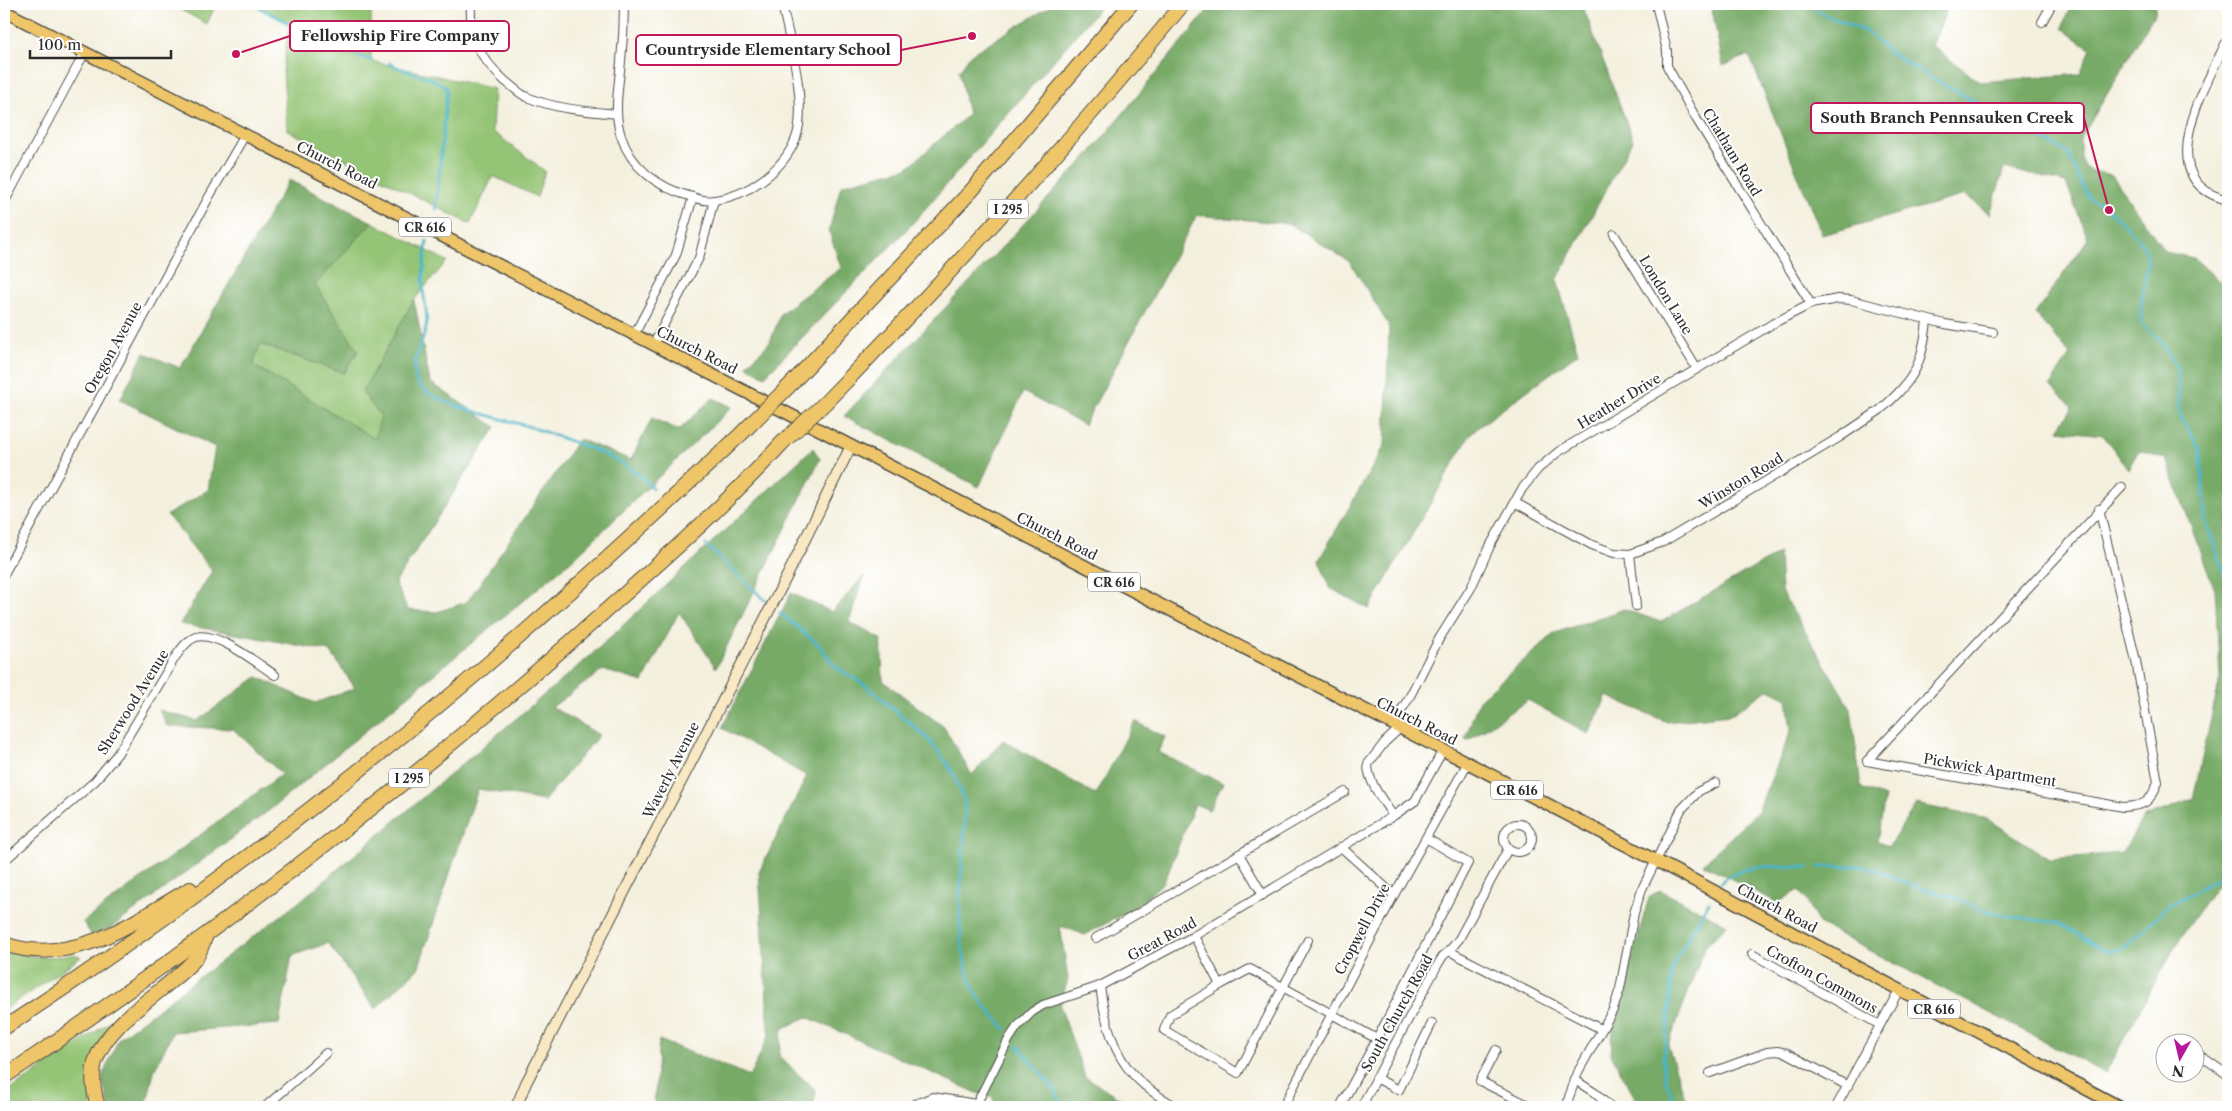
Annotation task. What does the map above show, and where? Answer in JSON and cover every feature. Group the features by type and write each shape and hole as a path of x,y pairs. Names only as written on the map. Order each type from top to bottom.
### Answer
{"highway":[{"name":"I 295","path":"4,1028 110,956 255,851 368,763 464,684 586,578 741,434 878,294 974,189 1131,4"},
{"name":"I 295","path":"4,1077 130,991 206,936 338,835 517,689 665,557 823,405 904,321 1004,213 1184,4"},
{"path":"4,944 21,950 42,952 64,950 86,944 130,925 255,851"},
{"path":"98,1107 93,1079 94,1064 103,1045 130,1016 196,958 206,936"}],"main road":[{"name":"Church Road","path":"4,11 1443,750 1695,881 2120,1107"}],"street":[{"path":"471,4 472,31 477,48 495,71 525,97 562,108 617,114"},
{"path":"624,4 617,114 625,146 638,166 665,187 693,198 714,200 730,196 754,185 785,158 796,138 800,105 782,4"},
{"name":"Chatham Road","path":"1656,4 1667,51 1667,66 1697,120 1811,304"},
{"path":"2042,22 2052,4"},
{"path":"2228,38 2194,111 2188,132 2187,150 2188,163 2194,180 2207,191 2228,200"},
{"path":"4,203 85,52"},
{"name":"Oregon Avenue","path":"4,574 209,196 245,135"},
{"path":"634,335 676,255 693,198"},
{"path":"653,345 698,258 714,200"},
{"name":"London Lane","path":"1614,234 1697,369"},
{"name":"Heather Drive","path":"1395,727 1439,638 1471,588 1490,546 1514,502 1529,478 1558,452 1756,334 1811,304 1838,299 1851,300 1927,320 1993,332"},
{"name":"Winston Road","path":"1514,502 1592,545 1614,553 1630,554 1663,542 1840,437 1897,396 1916,370 1923,353 1927,320"},
{"name":"Waverly Avenue","path":"516,1107 788,574 851,446"},
{"name":"Pickwick Apartment","path":"2099,509 2136,661 2158,782 2152,797 2140,806 2123,807 1867,761 2099,509 2122,487"},
{"path":"1630,554 1636,606"},
{"name":"Sherwood Avenue","path":"4,861 95,781 118,753 184,645 196,638 206,637 221,641 275,675"},
{"path":"1393,816 1368,774 1368,764 1395,727"},
{"name":"Great Road","path":"975,1106 1009,1040 1024,1020 1043,1005 1100,986 1194,936 1393,816 1415,801 1443,750"},
{"name":"Cropwell Drive","path":"1283,1107 1394,895 1467,764"},
{"path":"1567,1107 1574,1080 1613,1010 1620,989 1634,913 1642,889 1674,822 1685,805 1698,791 1716,783"},
{"path":"1096,938 1345,792"},
{"path":"1340,1107 1468,863 1426,838"},
{"path":"1341,847 1394,895"},
{"path":"1449,951 1459,939 1508,849"},
{"path":"1239,854 1263,895"},
{"path":"1194,936 1220,985"},
{"path":"1308,940 1283,987 1238,1073 1164,1030 1170,1015 1250,969 1283,987 1332,1014 1376,1039"},
{"name":"South Church Road","path":"1360,1107 1440,961 1449,951 1601,1029"},
{"name":"Crofton Commons","path":"1752,954 1880,1025"},
{"path":"1100,986 1112,1043 1126,1068 1150,1091 1178,1107"},
{"name":"Crofton Commons","path":"1836,1107 1899,990"},
{"path":"1376,1078 1399,1090 1432,1023"},
{"path":"1496,1050 1480,1081 1532,1107"},
{"path":"1710,1073 1767,1052 1777,1051 1787,1053 1848,1086"},
{"path":"265,1107 326,1052"},
{"path":"2204,1058 2228,1075"},
{"path":"1574,1080 1595,1093 1610,1107"},
{"path":"908,1107 933,1097 975,1106"}],"green space":[{"path":"170,4 216,4 207,24"},
{"path":"251,4 371,4 371,61 494,89 492,131 545,171 537,197 493,176 470,224 287,130 283,70 290,23"},
{"path":"1054,4 1103,4 913,223 765,376 746,366 770,342 781,313 841,268 829,231 841,185 907,168 968,115 959,71 971,54"},
{"path":"1213,4 1582,4 1633,140 1557,280 1578,353 1472,432 1369,609 1330,588 1319,560 1385,445 1389,326 1350,262 1290,224 1197,215 1084,425 1023,392 979,487 844,416 1092,151"},
{"path":"1711,4 1949,4 1932,46 1980,82 2080,74 2091,49 2062,28 2071,4 2156,4 2155,13 2080,140 2080,150 2085,167 2094,172 2112,175 2165,252 2194,258 2228,289 2228,876 2216,887 2177,943 2105,1073 1819,924 1806,900 1798,890 1778,903 1703,864 1758,811 1791,731 1787,698 1769,689 1730,715 1667,722 1607,696 1589,734 1528,700 1467,741 1465,739 1479,700 1555,633 1624,609 1661,622 1779,553 1781,591 1851,709 1861,788 1885,797 1877,842 1889,846 1916,804 1988,819 2050,859 2122,853 2143,818 2193,799 2220,678 2215,590 2166,459 2139,450 2128,469 2103,435 2058,430 2073,407 2050,386 2070,354 2035,314 2088,239 2066,183 2004,168 1990,214 1965,195 1822,235 1749,55 1723,66"},
{"path":"289,180 372,222 315,285 358,351 344,373 260,344 253,365 375,439 381,416 362,392 414,300 430,382 496,427 395,583 408,610 437,612 467,602 579,439 631,460 652,418 679,430 713,398 732,407 571,561 271,809 114,926 92,936 83,922 282,774 233,729 167,726 159,710 197,721 257,677 315,703 355,688 330,651 180,624 212,571 167,515 208,490 215,447 120,400 144,353 180,368"},
{"path":"372,222 447,261 414,300 362,392 382,416 375,439 253,365 260,344 344,373 358,351 315,285"},
{"path":"813,448 820,459 716,668 679,612 643,682 603,670 552,707 599,735 544,801 478,789 418,969 375,1009 328,943 292,956 279,1024 173,1032 154,1071 146,1107 109,1107 102,1077 119,1038 299,902 589,657"},
{"path":"864,576 849,622 881,639 883,681 944,727 972,775 1003,740 1096,795 1135,721 1165,737 1158,752 1223,783 1209,810 1195,804 1164,882 1136,907 1085,935 1060,926 1068,979 1060,1006 1085,1077 1128,1103 1126,1107 995,1107 993,1098 977,1093 807,1017 782,1029 779,1056 816,1091 813,1107 654,1107 659,1040 750,1076 769,1035 759,872 807,776 722,728 791,593 832,612"},
{"path":"1660,890 1727,925 1705,947 1668,1046 1688,1107 1640,1107 1611,1054 1613,1027 1649,897"},
{"path":"4,950 38,957 73,954 81,957 4,1010"},
{"path":"123,1013 104,1034 91,1107 4,1107 4,1094"}],"waterway":[{"path":"252,4 325,42 371,60"},
{"path":"1816,4 1817,11 1867,32 1888,51 1918,70 2068,153 2085,192 2090,198 2109,210 2138,238 2145,249 2148,262 2140,311 2141,320 2143,325 2160,340 2178,369 2179,407 2182,420 2200,449 2207,525 2228,583"},
{"path":"389,63 429,78 447,89 436,209"},
{"path":"427,241 423,286 427,322 415,367 417,382 423,389 449,403 532,428 598,452 631,469 653,488"},
{"path":"706,545 766,601"},
{"path":"780,613 818,644 836,667 868,687 927,738 945,760 954,775 964,800 965,812 960,924 966,967 979,998 1005,1029"},
{"path":"1720,883 1729,876 1750,868 1773,866 1808,867"},
{"path":"1819,867 1859,866 1876,870 1925,890 1956,898 1980,909 2008,916 2058,923 2103,949 2111,951 2121,949 2130,942 2167,907 2228,872"},
{"path":"1676,1107 1665,1077 1663,1060 1672,971 1677,957 1709,902"},
{"path":"1018,1046 1055,1090 1063,1107"}],"place":[{"name":"Countryside Elementary School","path":"972,36"},
{"name":"Fellowship Fire Company","path":"236,54"},
{"name":"South Branch Pennsauken Creek","path":"2109,210"}]}
